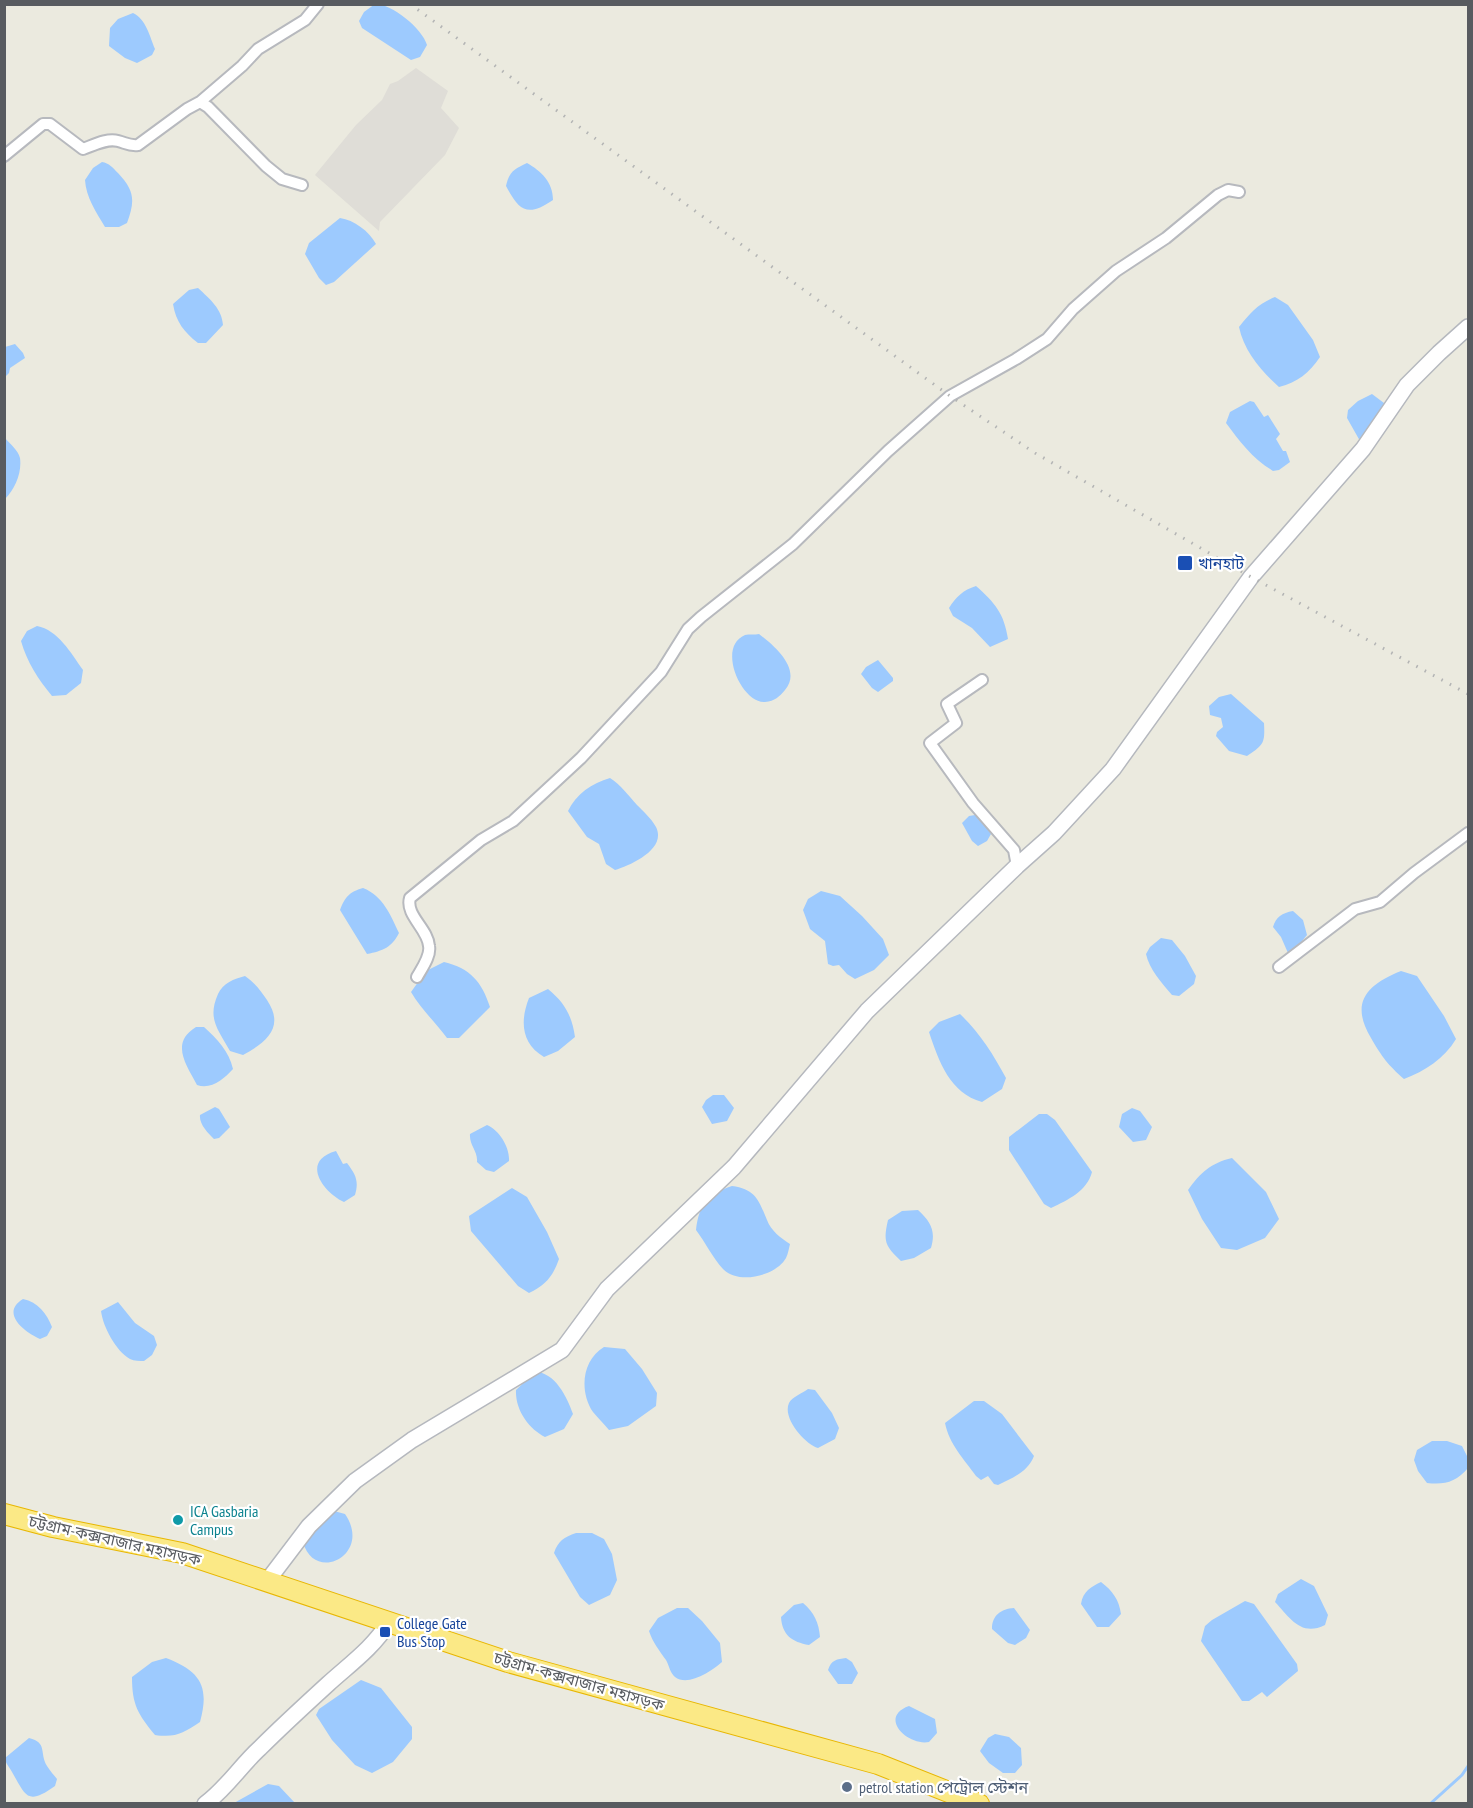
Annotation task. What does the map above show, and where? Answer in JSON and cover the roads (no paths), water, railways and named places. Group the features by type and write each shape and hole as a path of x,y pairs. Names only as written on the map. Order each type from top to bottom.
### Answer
{"highway":[{"name":"চট্টগ্রাম-কক্সবাজার মহাসড়ক","path":"4,1514 53,1527 182,1552 508,1662 878,1764 979,1803"}],"street":[{"path":"4,156 43,124 50,124 83,149 107,140 118,141 129,146 138,145 187,109 201,102 258,49 305,20 318,4"},
{"path":"201,102 266,166 282,179 302,185"},
{"path":"417,977 426,960 429,944 410,908 410,898 481,840 513,821 581,758 662,672 688,629 793,544 888,451 950,396 1047,339 1073,309 1116,271 1166,238 1218,195 1228,190 1239,192"},
{"path":"268,1580 309,1526 355,1481 412,1440 562,1350 607,1289 735,1167 867,1011 1054,833 1113,769 1251,577 1363,448 1407,386 1438,353 1468,327"},
{"path":"982,680 947,704 957,723 930,743 973,803 1014,850 1017,866"},
{"path":"1279,967 1355,909 1380,902 1414,873 1468,833"},
{"path":"205,1803 216,1796 241,1766 327,1684 356,1662 380,1636 389,1622"}],"water":[{"path":"375,4 398,12 419,31 427,45 420,57 411,60 362,28 359,21 364,12"},
{"path":"133,13 141,19 155,49 152,55 137,63 125,58 109,46 110,28 118,19"},
{"path":"102,162 118,173 128,185 132,196 127,223 119,227 105,227 87,192 85,180 93,168"},
{"path":"527,163 548,182 553,200 544,206 530,210 515,201 506,186 513,172"},
{"path":"340,218 361,227 376,244 334,282 326,285 319,278 305,254 309,243"},
{"path":"198,288 218,309 223,325 206,343 198,343 185,331 176,316 173,304 189,290"},
{"path":"1275,297 1288,305 1313,340 1320,357 1302,376 1279,387 1254,360 1241,336 1239,327 1255,309"},
{"path":"15,344 25,358 10,368 5,377 5,347"},
{"path":"1372,394 1388,406 1360,441 1347,418 1348,410 1358,401"},
{"path":"1250,401 1254,402 1264,417 1268,415 1280,434 1276,439 1283,451 1286,451 1290,462 1279,470 1273,471 1259,461 1226,423 1230,412"},
{"path":"5,438 18,452 20,469 12,490 5,499"},
{"path":"976,586 998,609 1006,630 1008,639 990,647 972,628 953,616 949,608 960,594"},
{"path":"37,626 45,628 58,637 83,670 81,683 66,695 52,696 26,656 21,641 27,631"},
{"path":"759,634 785,659 790,675 785,690 779,697 765,702 756,700 748,694 741,685 733,662 733,651 737,641 745,635"},
{"path":"878,660 893,681 878,692 861,674 866,667"},
{"path":"1231,694 1264,723 1262,743 1247,756 1229,751 1216,736 1223,727 1221,718 1210,715 1209,706 1219,697"},
{"path":"610,778 649,818 656,827 658,835 652,849 646,855 615,870 606,864 599,844 587,837 568,811 575,799 585,790"},
{"path":"975,815 981,818 991,834 987,841 978,846 972,841 962,823 969,816"},
{"path":"363,888 381,901 399,933 386,948 367,954 340,910 348,896"},
{"path":"821,891 840,896 883,939 889,955 874,970 855,979 839,965 828,964 825,941 810,929 803,910 808,899"},
{"path":"1293,911 1303,920 1307,935 1288,953 1281,937 1273,927 1280,916"},
{"path":"1161,938 1172,940 1185,956 1196,976 1194,984 1179,996 1172,995 1156,976 1146,954 1150,947"},
{"path":"444,962 461,968 474,977 483,990 490,1007 459,1038 447,1038 411,992 426,971"},
{"path":"1401,971 1417,976 1444,1016 1456,1039 1446,1053 1433,1063 1404,1079 1389,1065 1371,1038 1362,1015 1362,1005 1371,989 1389,976"},
{"path":"245,976 265,997 272,1010 274,1026 266,1039 243,1055 230,1051 215,1024 214,1010 218,994 223,987"},
{"path":"548,989 567,1010 575,1037 558,1051 544,1057 536,1051 527,1038 524,1031 524,1015 529,998"},
{"path":"960,1014 986,1044 1006,1078 1002,1089 982,1102 971,1098 947,1075 929,1032 939,1022"},
{"path":"196,1027 204,1027 218,1041 229,1057 233,1069 212,1085 197,1085 185,1062 182,1047 184,1040 188,1033"},
{"path":"713,1095 724,1095 734,1108 727,1121 712,1124 702,1107"},
{"path":"215,1107 219,1109 230,1127 219,1138 214,1139 202,1125 200,1115"},
{"path":"1132,1108 1140,1111 1152,1127 1146,1140 1133,1142 1119,1127 1122,1114"},
{"path":"1039,1114 1047,1114 1055,1120 1092,1172 1090,1179 1081,1190 1051,1208 1044,1204 1009,1150 1009,1137"},
{"path":"487,1125 503,1140 509,1156 509,1161 494,1172 486,1170 477,1162 470,1138 470,1134"},
{"path":"336,1151 343,1164 347,1163 350,1167 357,1182 355,1195 344,1202 323,1184 317,1169 319,1162 325,1156"},
{"path":"1232,1158 1266,1192 1279,1219 1265,1238 1237,1250 1221,1248 1202,1219 1188,1190 1207,1170"},
{"path":"732,1186 746,1190 756,1197 771,1228 790,1244 787,1256 781,1264 766,1274 738,1277 730,1274 719,1265 696,1230 699,1214 710,1197"},
{"path":"512,1188 527,1197 559,1259 548,1279 529,1293 518,1286 471,1231 469,1216"},
{"path":"918,1210 933,1232 931,1248 914,1258 901,1261 887,1243 888,1220 902,1211"},
{"path":"23,1299 41,1309 47,1318 52,1327 47,1336 40,1339 27,1332 17,1322 14,1310 16,1304"},
{"path":"118,1302 135,1323 154,1336 157,1345 152,1355 144,1361 132,1360 125,1355 115,1345 107,1331 101,1311"},
{"path":"604,1347 625,1349 642,1369 657,1393 656,1406 628,1426 609,1430 593,1412 585,1386 587,1368 591,1360"},
{"path":"535,1372 549,1376 554,1381 564,1393 573,1414 564,1429 545,1437 539,1434 524,1418 516,1397 516,1390"},
{"path":"808,1389 815,1390 832,1413 839,1428 835,1439 818,1448 801,1436 789,1416 790,1401"},
{"path":"974,1401 984,1401 1002,1414 1034,1456 1024,1470 998,1485 994,1484 988,1476 981,1480 976,1476 957,1451 947,1431 945,1423"},
{"path":"1432,1441 1447,1441 1462,1446 1467,1456 1468,1468 1459,1477 1450,1482 1427,1483 1418,1471 1414,1460 1417,1450"},
{"path":"334,1511 345,1514 352,1529 352,1542 347,1552 339,1559 329,1562 318,1561 309,1555 303,1542"},
{"path":"576,1533 592,1533 604,1539 612,1554 617,1580 610,1595 589,1605 580,1597 554,1553 562,1540"},
{"path":"1301,1579 1314,1586 1328,1615 1325,1625 1309,1629 1303,1627 1291,1619 1275,1602 1278,1594"},
{"path":"1101,1582 1115,1596 1121,1614 1109,1627 1097,1627 1081,1604 1086,1593"},
{"path":"1245,1601 1254,1604 1297,1664 1298,1671 1267,1697 1262,1692 1249,1701 1242,1701 1201,1641 1205,1626"},
{"path":"803,1603 817,1622 820,1637 809,1645 789,1637 783,1629 781,1617 794,1605"},
{"path":"677,1608 688,1608 720,1643 722,1662 712,1670 693,1679 680,1680 673,1675 649,1631 658,1618"},
{"path":"1014,1608 1030,1630 1026,1638 1015,1645 1008,1643 992,1629 998,1614"},
{"path":"166,1658 194,1674 200,1681 204,1699 200,1722 179,1734 162,1736 155,1735 140,1715 133,1695 132,1677 152,1662"},
{"path":"846,1658 852,1662 858,1673 852,1684 838,1684 828,1670 835,1661"},
{"path":"361,1680 381,1688 412,1727 412,1739 393,1762 372,1773 355,1765 332,1740 316,1715 319,1709"},
{"path":"909,1706 935,1719 937,1733 929,1742 912,1740 899,1730 896,1717 900,1711"},
{"path":"995,1734 1009,1737 1021,1748 1022,1765 1015,1773 1003,1773 989,1763 980,1751 988,1738"},
{"path":"29,1738 41,1745 47,1766 57,1779 55,1786 33,1797 24,1792 5,1760"},
{"path":"268,1784 279,1786 295,1803 234,1803"}],"waterway":[{"path":"1430,1804 1462,1775 1468,1766"}],"railway":[{"path":"410,4 950,396 1035,453 1251,577 1468,694"}],"place":[{"name":"খানহাট","path":"1185,563"},
{"name":"ICA Gasbaria Campus","path":"178,1520"},
{"name":"College Gate Bus Stop","path":"385,1632"},
{"name":"petrol station পেট্রোল স্টেশন","path":"847,1787"}]}
